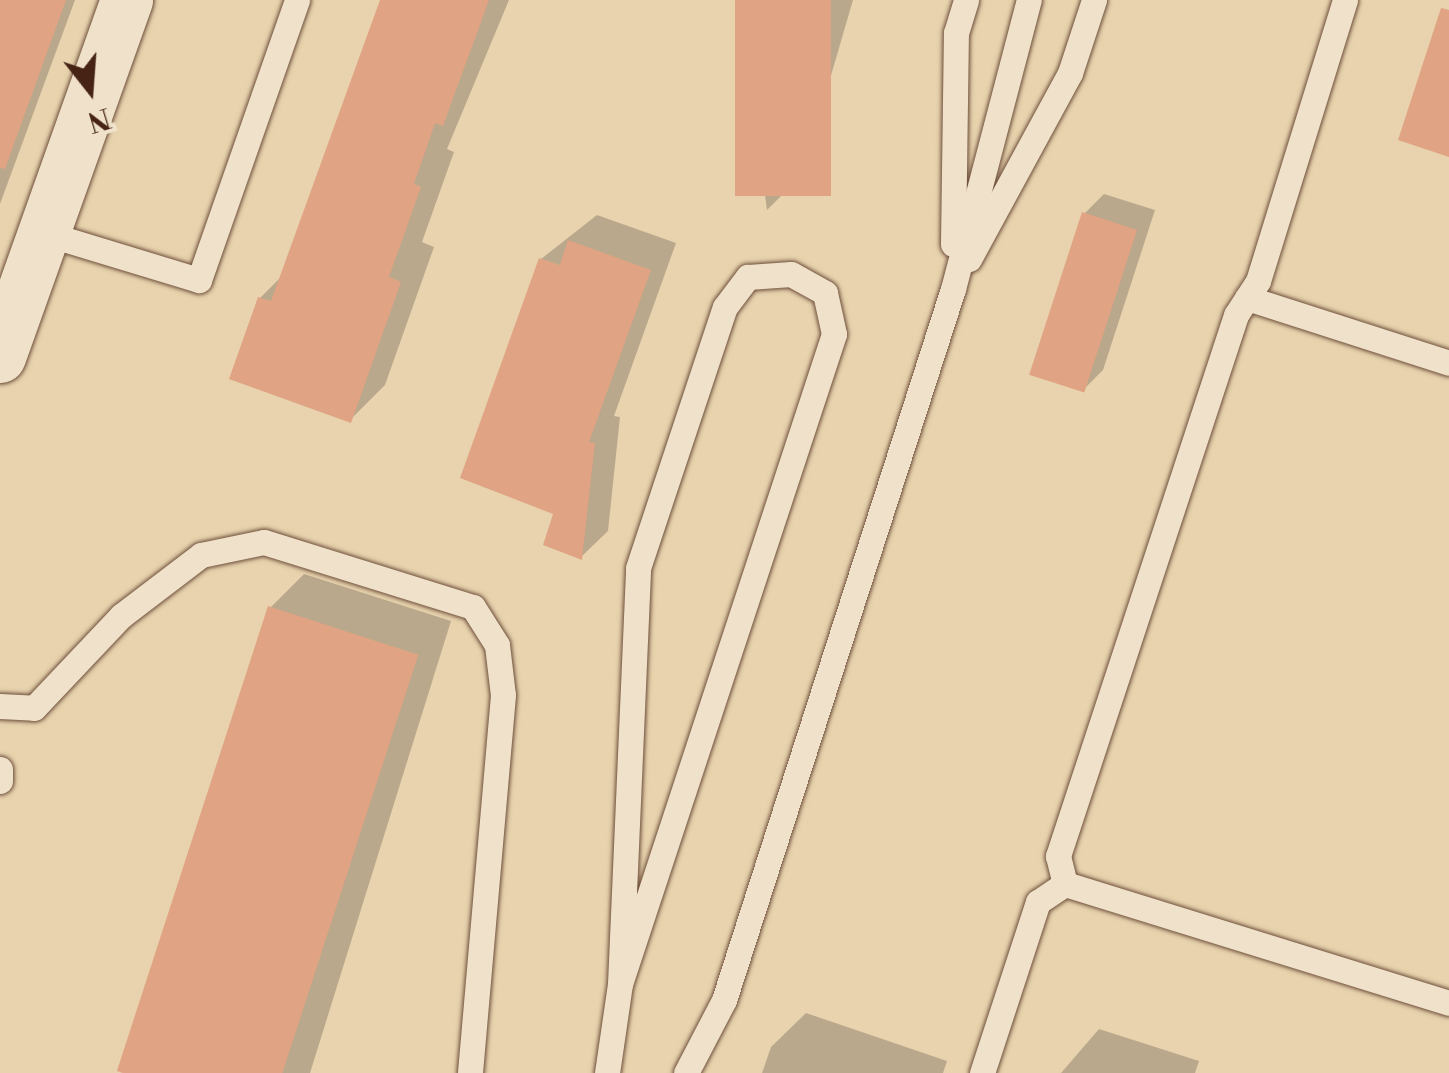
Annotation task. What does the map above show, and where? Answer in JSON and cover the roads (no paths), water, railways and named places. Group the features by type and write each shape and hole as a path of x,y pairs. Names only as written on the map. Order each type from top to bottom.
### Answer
{"street":[{"path":"1,354 128,0"}],"lane":[{"path":"44,233 199,280 297,0"},
{"path":"952,289 956,33 966,0"},
{"path":"686,1073 724,1000 952,289 1029,0"},
{"path":"952,289 1070,73 1094,0"},
{"path":"1065,884 1058,856 1246,298 1258,281 1345,0"},
{"path":"607,1073 620,984 638,568 725,307 748,277 791,274 825,293 834,334 620,984"},
{"path":"1246,298 1449,363"},
{"path":"0,706 34,708 120,616 200,555 264,542 474,607 497,645 503,695 470,1073"},
{"path":"0,769 0,781"},
{"path":"1065,884 1449,1003"},
{"path":"982,1073 1038,902 1065,884"}]}
